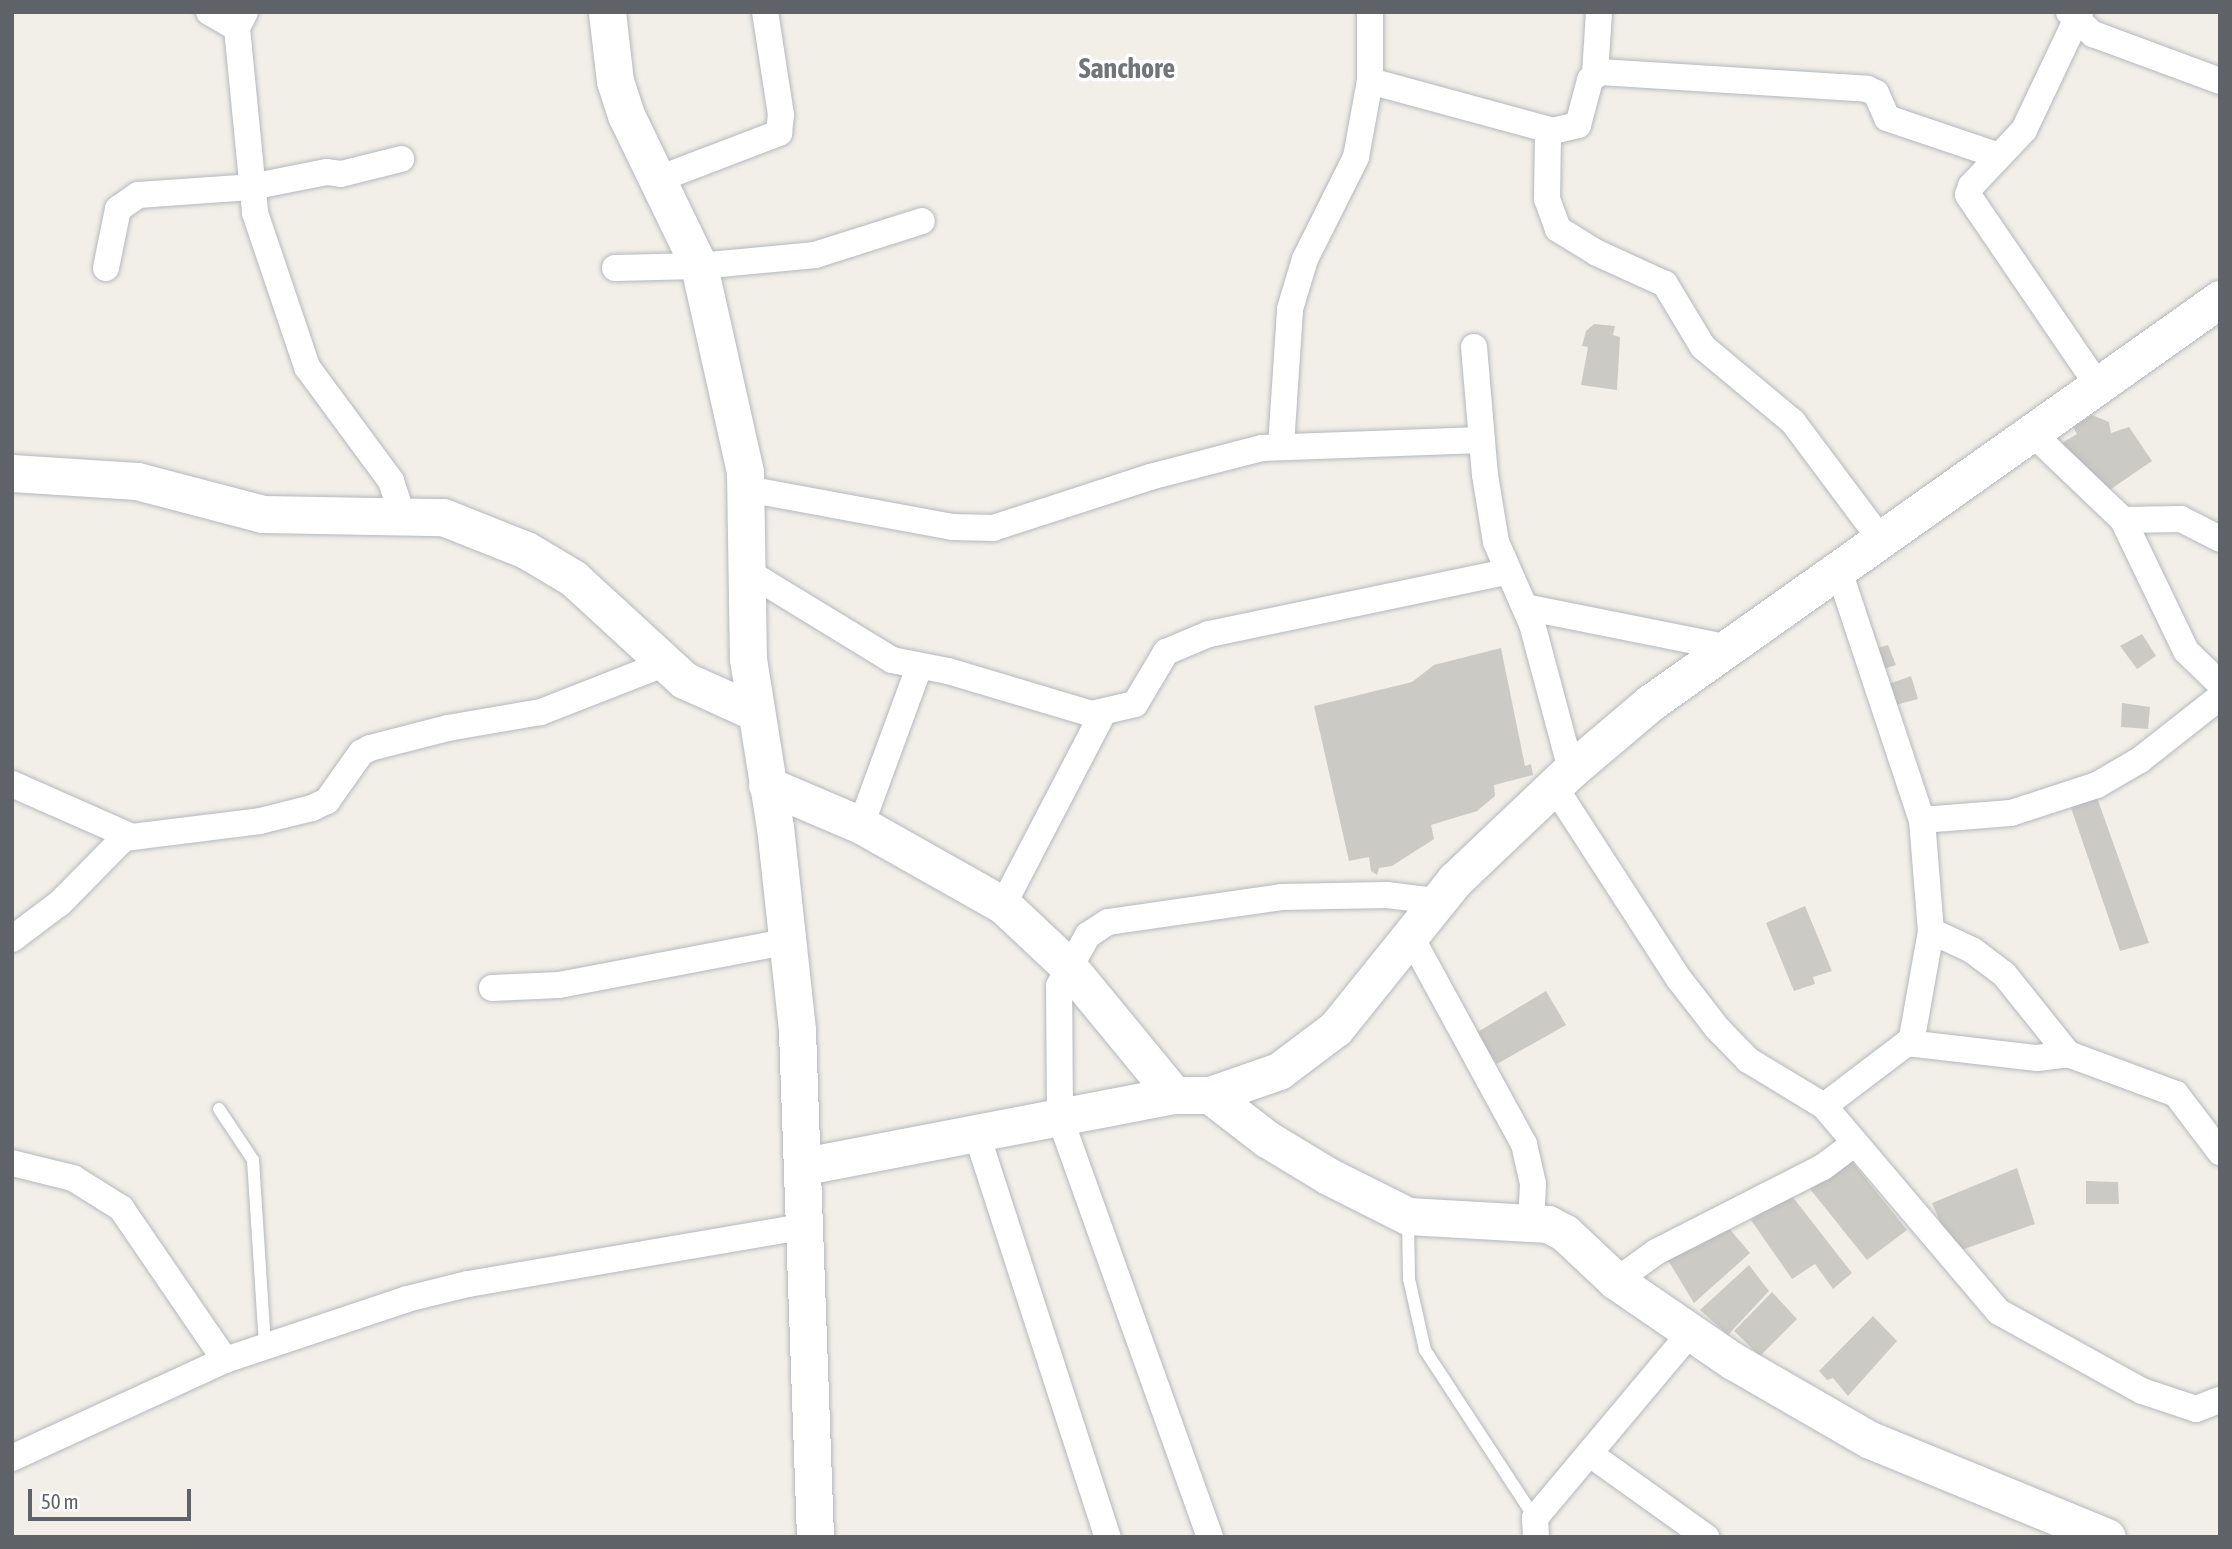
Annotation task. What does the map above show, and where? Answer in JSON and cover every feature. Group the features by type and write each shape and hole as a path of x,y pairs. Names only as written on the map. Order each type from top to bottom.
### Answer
{"street":[{"path":"209,12 241,20 251,187 255,213 307,367 391,481 402,514"},
{"path":"607,12 615,81 656,180 699,266 747,489 748,659 789,941 805,1166 816,1537"},
{"path":"656,180 779,133 781,115 765,12"},
{"path":"1281,446 1290,309 1305,258 1356,158 1370,81 1370,12"},
{"path":"1370,81 1550,130 1574,128 1581,121 1595,74 1599,12"},
{"path":"2096,384 1968,195 2029,122 2075,14 2093,34 2220,81"},
{"path":"1595,74 1867,89 1876,93 1887,118 1999,156"},
{"path":"1550,130 1545,155 1546,189 1558,229 1597,253 1665,284 1703,348 1782,410 1880,537"},
{"path":"106,268 118,209 138,195 251,187 327,172 341,174 401,159"},
{"path":"615,268 699,266 815,255 922,221"},
{"path":"805,1166 1174,1095 1210,1095 1279,1071 1320,1044 1411,937 1435,901 1563,778 1726,647 2220,298"},
{"path":"1474,347 1482,440 1496,542 1506,572 1525,607 1563,778 1679,979 1717,1028 1748,1060 1824,1106 1999,1312 2096,1369 2208,1404 2220,1426"},
{"path":"2030,431 2123,520 2186,651 2220,684"},
{"path":"747,489 953,527 993,528 1150,477 1281,446 1482,440"},
{"path":"12,474 137,481 263,514 402,514 443,517 541,558 589,590 691,685 755,712"},
{"path":"2123,520 2181,519 2220,539"},
{"path":"1838,568 1922,820 1931,931 1912,1043"},
{"path":"748,572 857,642 892,660 948,671 1071,710 1102,713 1135,704 1166,652 1209,634 1506,572"},
{"path":"1525,607 1726,647"},
{"path":"12,784 130,836 248,823 312,808 327,801 361,752 370,748 448,727 541,712 666,663"},
{"path":"861,825 919,667"},
{"path":"1922,820 2011,813 2097,785 2140,760 2220,697"},
{"path":"1003,905 1102,713"},
{"path":"766,785 861,825 1003,905 1068,966 1174,1095"},
{"path":"12,939 60,904 130,836"},
{"path":"1210,1537 1060,1118 1056,1000 1068,966 1095,928 1114,921 1281,897 1375,895 1435,901"},
{"path":"1931,931 1972,950 2004,974 2068,1054"},
{"path":"1411,937 1524,1144 1534,1184 1531,1220"},
{"path":"492,988 559,985 789,941"},
{"path":"1824,1106 1912,1043 2037,1058 2068,1054 2176,1094 2220,1152"},
{"path":"1210,1095 1267,1139 1328,1176 1408,1216 1445,1221 1531,1220 1565,1233 1616,1281 1690,1333 1870,1440 2107,1537"},
{"path":"977,1135 1108,1537"},
{"path":"1616,1281 1656,1252 1823,1167 1854,1144"},
{"path":"12,1163 73,1178 121,1208 225,1360"},
{"path":"12,1458 225,1360 438,1290 806,1226"},
{"path":"1536,1527 1590,1454 1690,1333"},
{"path":"1590,1454 1699,1535"}],"lane":[{"path":"219,1109 253,1160 265,1346"},
{"path":"1408,1216 1409,1279 1425,1350 1536,1527"}],"building":[{"path":"1594,324 1615,326 1613,335 1620,337 1617,390 1581,385 1588,347 1582,346 1586,331"},
{"path":"2092,415 2109,422 2111,433 2129,427 2152,461 2108,491 2060,444 2077,434 2073,427"},
{"path":"2142,634 2156,656 2137,669 2120,646"},
{"path":"1888,645 1896,665 1877,671 1868,651"},
{"path":"1501,648 1525,766 1531,764 1533,775 1494,785 1495,796 1477,811 1431,825 1434,839 1392,866 1379,868 1377,875 1371,871 1369,857 1349,861 1314,706 1412,682 1434,665"},
{"path":"1911,676 1918,699 1888,707 1889,684"},
{"path":"2122,703 2150,707 2148,729 2121,727"},
{"path":"2096,795 2149,943 2120,951 2069,802"},
{"path":"1805,906 1832,971 1813,977 1815,984 1794,991 1766,923"},
{"path":"1546,991 1566,1025 1497,1064 1476,1033"},
{"path":"1849,1158 1907,1230 1867,1260 1810,1189"},
{"path":"2017,1168 2035,1224 1953,1253 1932,1203"},
{"path":"2086,1181 2118,1182 2119,1204 2086,1204"},
{"path":"1788,1191 1852,1273 1833,1289 1815,1264 1792,1279 1751,1220"},
{"path":"1727,1226 1750,1253 1694,1303 1666,1257"},
{"path":"1749,1265 1769,1291 1728,1335 1700,1310"},
{"path":"1772,1292 1797,1319 1760,1356 1734,1331"},
{"path":"1873,1316 1897,1341 1848,1396 1833,1378 1827,1380 1819,1371"}],"district":[{"name":"Sanchore","path":"1127,68"}]}
